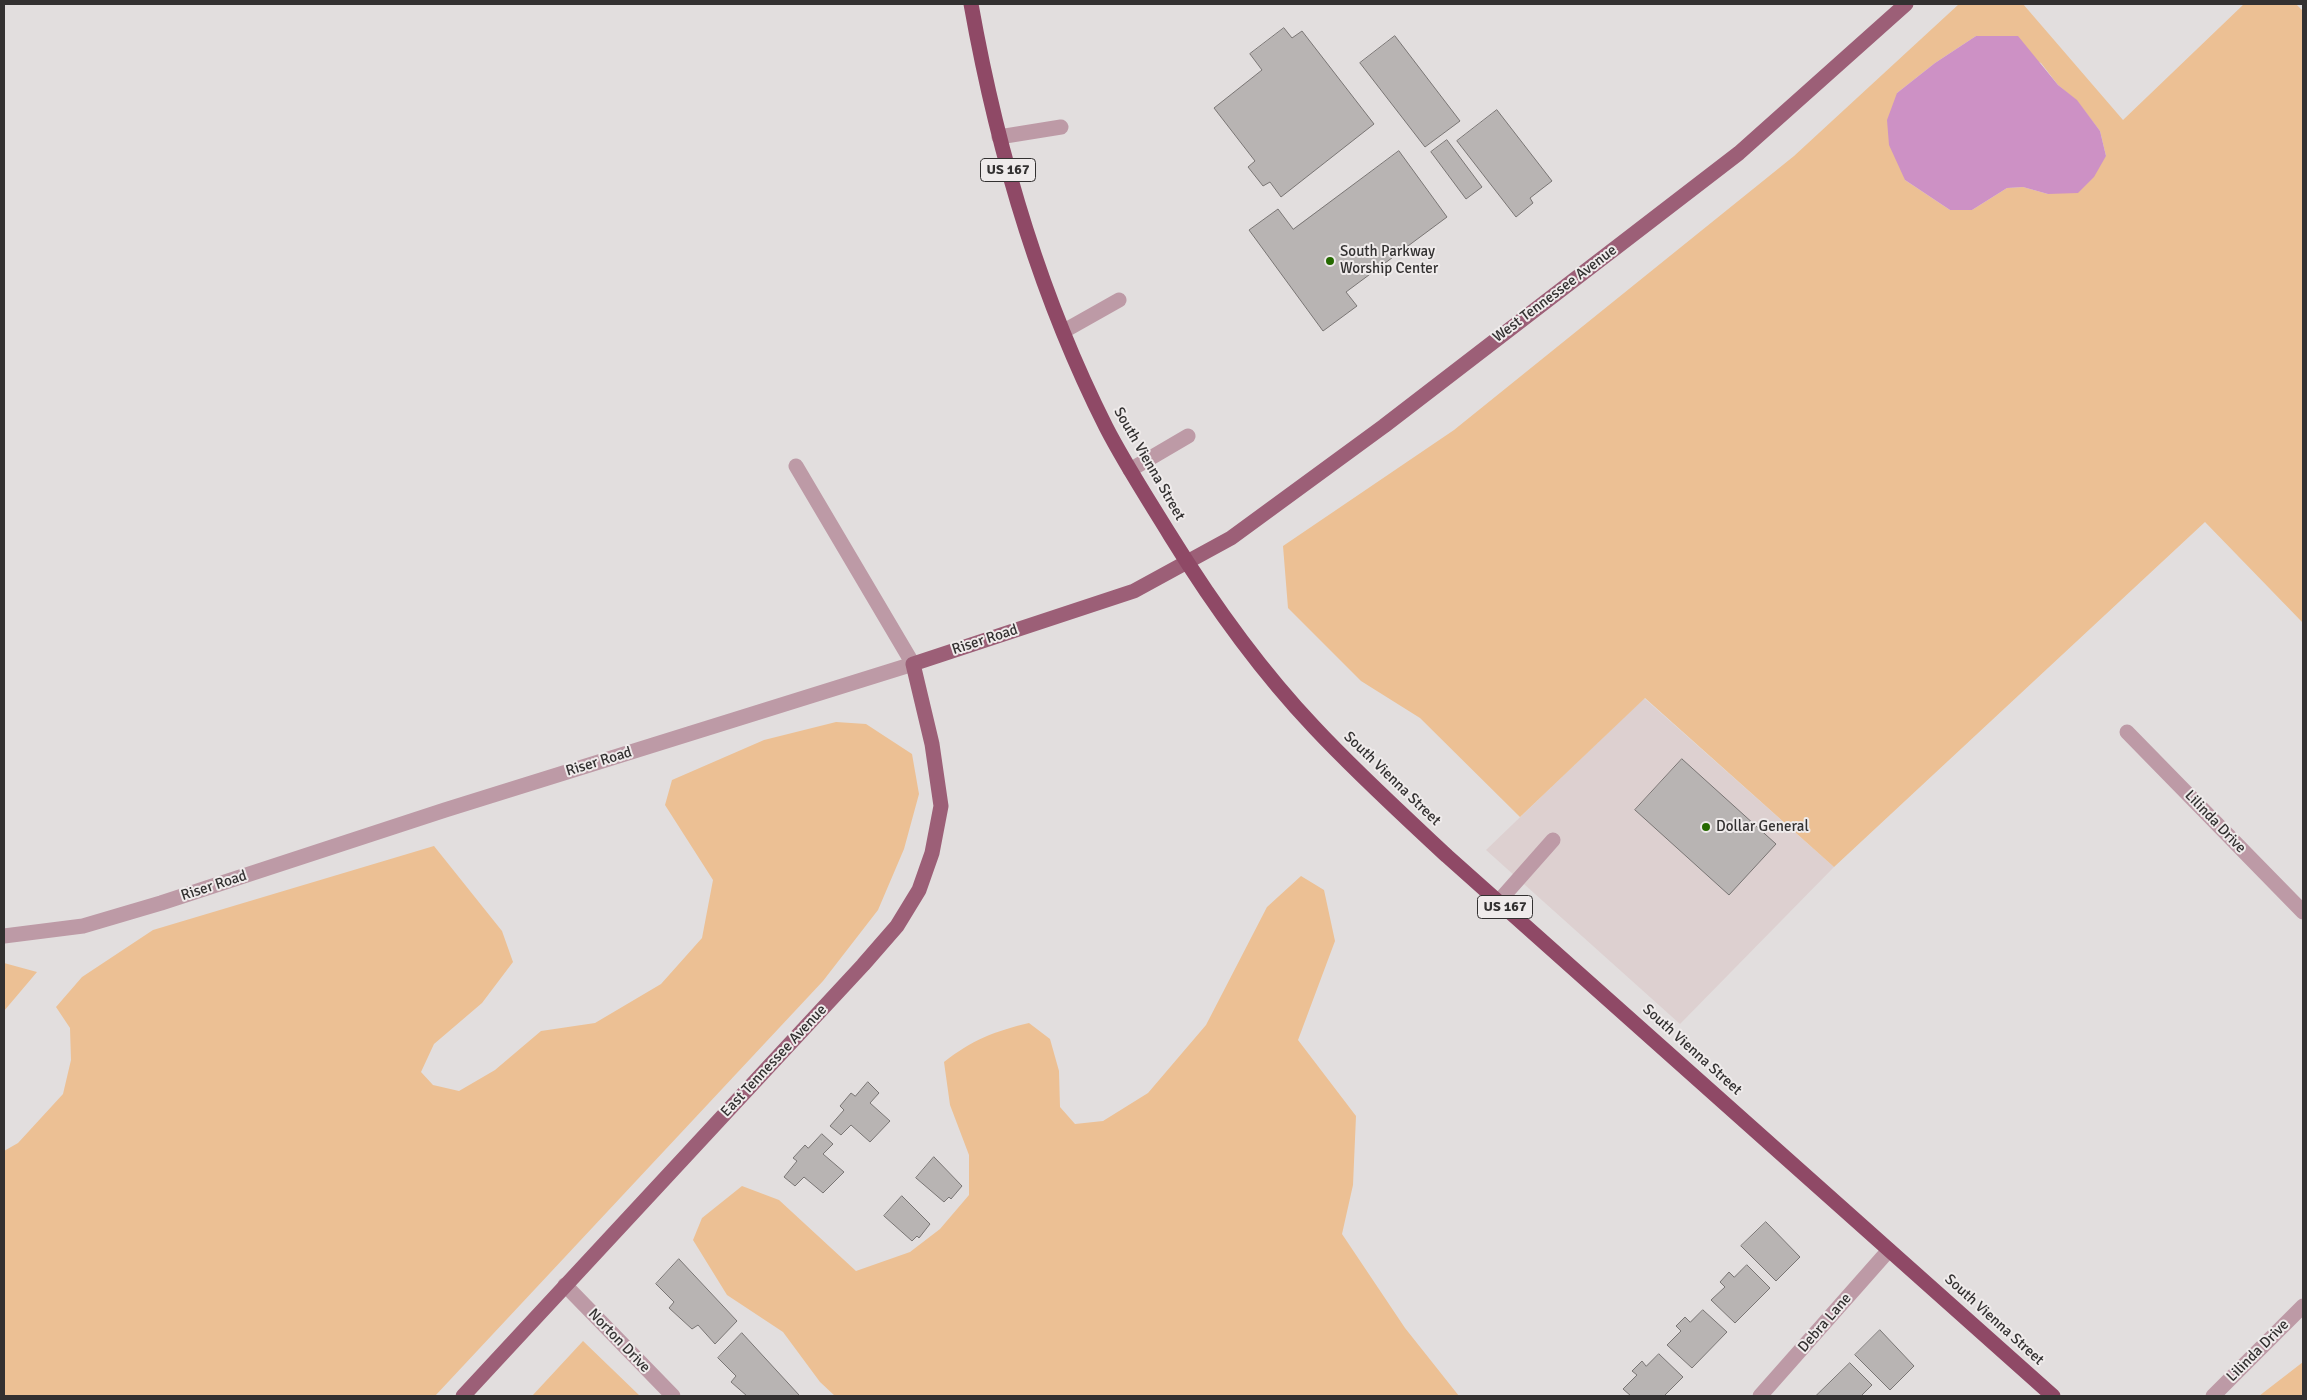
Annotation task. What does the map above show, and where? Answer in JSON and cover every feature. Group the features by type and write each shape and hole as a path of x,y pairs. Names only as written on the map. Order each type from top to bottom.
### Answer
{"highway":[{"name":"South Vienna Street","path":"970,4 999,137 1022,220 1064,331 1106,426 1130,470 1217,608 1279,687 1313,726 1383,796 1498,901 2053,1396"}],"main road":[{"name":"West Tennessee Avenue","path":"1187,562 1231,538 1384,426 1731,159 1906,4"},
{"name":"Riser Road","path":"913,664 1134,591 1187,562"},
{"name":"East Tennessee Avenue","path":"463,1396 897,926 918,890 932,853 941,806 932,744 913,664"}],"street":[{"path":"999,137 1060,127"},
{"path":"1064,331 1119,300"},
{"path":"1130,470 1188,436"},
{"path":"796,466 913,664"},
{"name":"Riser Road","path":"4,936 83,926 160,903 446,810 913,664"},
{"name":"Lilinda Drive","path":"2127,732 2303,912"},
{"path":"1498,901 1552,840"},
{"name":"Debra Lane","path":"1760,1396 1889,1250"},
{"name":"Norton Drive","path":"565,1285 673,1396"},
{"name":"Lilinda Drive","path":"2213,1396 2303,1306"}],"shaded area":[{"path":"1959,4 2023,4 2123,120 2244,4 2296,4 2303,11 2303,623 2205,522 1834,867 1645,698 1520,817 1420,718 1361,681 1288,608 1283,546 1454,430 1794,156","holes":["1976,36 2041,63 2058,85 2077,101 2100,131 2106,156 2048,194 2023,187 2007,188 1972,210 1950,210 1905,180 1897,93 1935,63"]},
{"path":"1976,36 2018,36 2058,85 2077,100 2100,131 2106,156 2094,177 2078,193 2048,194 2023,187 2007,188 1972,210 1950,210 1905,180 1889,145 1887,120 1897,93 1935,63"},
{"path":"1644,698 1834,867 1680,1024 1486,850"},
{"path":"836,722 866,724 912,754 919,794 904,849 878,910 823,981 435,1396 4,1396 4,1151 18,1143 63,1094 71,1060 70,1028 56,1007 82,977 153,930 434,846 502,931 513,962 482,1003 434,1044 421,1072 433,1085 459,1091 495,1070 541,1031 595,1023 661,984 702,938 713,880 665,805 672,780 764,740"},
{"path":"1301,876 1324,890 1335,941 1298,1040 1356,1116 1353,1185 1342,1234 1405,1328 1459,1396 835,1396 820,1382 783,1332 727,1295 693,1240 702,1218 742,1186 779,1200 856,1271 910,1252 940,1229 969,1195 969,1155 950,1105 944,1062 984,1037 1029,1023 1050,1039 1059,1071 1060,1107 1075,1124 1103,1121 1148,1093 1206,1025 1267,907"},
{"path":"4,963 37,972 4,1011"},
{"path":"583,1341 640,1396 532,1396"},
{"path":"2303,1362 2303,1396 2259,1396"}],"building":[{"path":"1284,28 1292,38 1302,31 1374,124 1281,197 1270,182 1263,186 1248,167 1255,161 1214,108 1262,70 1250,54"},
{"path":"1395,36 1460,121 1425,147 1360,63"},
{"path":"1497,110 1552,181 1530,198 1533,203 1516,217 1457,141"},
{"path":"1447,140 1482,187 1466,199 1431,152"},
{"name":"South Parkway Worship Center","path":"1399,151 1447,217 1346,292 1357,306 1323,331 1249,230 1278,209 1293,229"},
{"name":"Dollar General","path":"1682,759 1776,844 1729,895 1635,810"},
{"path":"868,1082 879,1093 870,1103 890,1121 870,1142 851,1125 841,1135 830,1126 844,1110 840,1106 851,1093 855,1096"},
{"path":"822,1134 833,1144 823,1154 844,1172 823,1193 804,1177 795,1186 784,1177 797,1161 793,1158 805,1145 808,1148"},
{"path":"934,1157 962,1186 951,1199 949,1197 944,1202 916,1178"},
{"path":"902,1196 930,1224 919,1238 917,1236 912,1241 884,1216"},
{"path":"1766,1222 1800,1257 1776,1281 1741,1246"},
{"path":"679,1259 737,1321 715,1344 698,1325 692,1329 669,1308 674,1302 656,1284"},
{"path":"1747,1265 1770,1288 1735,1323 1711,1300 1725,1287 1720,1282 1729,1272 1734,1277"},
{"path":"1703,1310 1727,1332 1692,1368 1667,1345 1681,1331 1676,1326 1685,1317 1690,1322"},
{"path":"1880,1330 1914,1366 1890,1390 1855,1355"},
{"path":"742,1333 798,1396 747,1396 731,1382 736,1376 718,1358"},
{"path":"1659,1354 1683,1377 1664,1396 1631,1396 1623,1389 1637,1375 1632,1371 1642,1361 1646,1366"},
{"path":"1850,1363 1872,1385 1861,1396 1816,1396"}],"place":[{"name":"South Parkway Worship Center","path":"1330,261"},
{"name":"Dollar General","path":"1706,827"}]}
